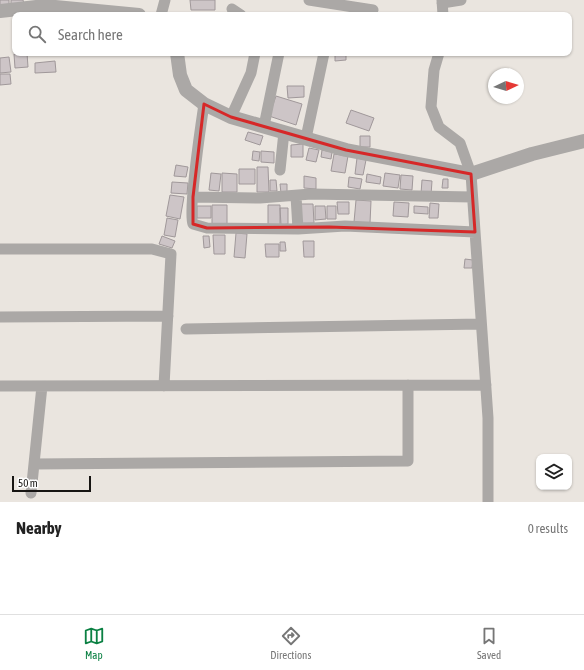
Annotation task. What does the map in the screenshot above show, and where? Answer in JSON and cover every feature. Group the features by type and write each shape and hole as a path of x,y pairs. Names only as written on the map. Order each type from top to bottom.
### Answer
{"street":[{"path":"162,12 165,0"},
{"path":"309,0 373,10"},
{"path":"443,12 442,1 461,0"},
{"path":"0,11 45,6 108,12"},
{"path":"177,56 180,75 186,90 204,104 231,117 346,150 471,174 532,154 584,141"},
{"path":"231,117 251,73 254,56"},
{"path":"264,126 279,56"},
{"path":"306,138 323,56"},
{"path":"438,56 434,70 431,107 439,127 460,143 471,174 488,418 488,502"},
{"path":"204,104 193,197 191,220 193,224 199,226 298,229 345,226 475,232"},
{"path":"280,170 284,132"},
{"path":"193,197 260,198 311,194 472,197"},
{"path":"296,196 298,229"},
{"path":"0,249 152,249 171,254 164,386"},
{"path":"0,317 168,316"},
{"path":"186,329 481,324"},
{"path":"34,464 408,461 408,385"},
{"path":"0,386 486,385"},
{"path":"31,492 42,386"}],"highlighted area":[{"path":"204,104 231,117 346,150 471,174 475,232 329,227 207,228 193,224 193,197"}],"building":[{"path":"0,0 9,0 9,6 0,7"},
{"path":"11,0 23,0 24,4 11,5"},
{"path":"190,0 215,0 215,10 191,10"},
{"path":"14,56 27,56 28,67 15,68"},
{"path":"335,56 346,56 346,60 335,61"},
{"path":"9,57 11,72 0,73 0,58"},
{"path":"55,61 56,72 35,73 35,63"},
{"path":"0,74 10,74 11,84 0,85"},
{"path":"287,86 304,86 304,97 288,98"},
{"path":"276,96 302,104 296,125 269,116"},
{"path":"351,110 374,118 369,131 346,123"},
{"path":"248,132 263,136 260,145 245,140"},
{"path":"360,136 370,136 370,147 360,147"},
{"path":"303,144 303,157 291,157 291,145"},
{"path":"309,148 319,150 316,162 306,160"},
{"path":"322,150 332,152 331,159 321,157"},
{"path":"253,151 260,152 259,161 252,160"},
{"path":"261,151 274,152 274,163 261,162"},
{"path":"334,154 348,156 345,173 331,171"},
{"path":"357,158 366,160 363,175 355,174"},
{"path":"176,165 188,167 186,177 174,176"},
{"path":"257,167 268,167 269,192 257,192"},
{"path":"239,169 255,169 255,184 239,184"},
{"path":"211,173 221,174 219,191 209,190"},
{"path":"222,173 237,174 237,192 222,192"},
{"path":"385,173 400,175 398,188 383,186"},
{"path":"367,174 381,177 380,184 366,182"},
{"path":"401,175 413,176 412,190 400,189"},
{"path":"304,176 316,178 316,189 304,188"},
{"path":"349,177 362,179 360,189 348,187"},
{"path":"443,179 448,179 448,188 442,188"},
{"path":"270,180 276,180 277,191 270,191"},
{"path":"422,180 432,181 431,195 421,194"},
{"path":"172,182 188,183 187,194 171,193"},
{"path":"280,184 287,184 287,192 281,193"},
{"path":"170,195 184,197 180,219 166,216"},
{"path":"356,200 371,201 370,223 354,222"},
{"path":"337,202 349,202 349,214 338,214"},
{"path":"394,202 409,203 408,217 393,216"},
{"path":"430,203 439,204 438,218 429,218"},
{"path":"301,204 313,204 314,223 301,223"},
{"path":"212,205 227,205 227,224 212,224"},
{"path":"268,205 280,205 280,227 268,227"},
{"path":"197,206 211,206 211,218 197,218"},
{"path":"315,206 325,206 326,219 315,220"},
{"path":"327,206 336,206 336,219 327,219"},
{"path":"414,206 428,207 428,214 414,213"},
{"path":"280,208 288,208 288,224 281,225"},
{"path":"167,218 178,220 175,237 164,235"},
{"path":"236,233 247,234 245,258 234,257"},
{"path":"213,235 225,235 225,254 214,254"},
{"path":"162,236 175,241 172,248 159,244"},
{"path":"203,236 209,236 210,247 204,248"},
{"path":"303,241 314,241 314,257 304,257"},
{"path":"280,242 285,242 286,251 280,251"},
{"path":"265,244 279,244 279,257 266,257"},
{"path":"465,259 473,260 472,268 464,268"}]}
